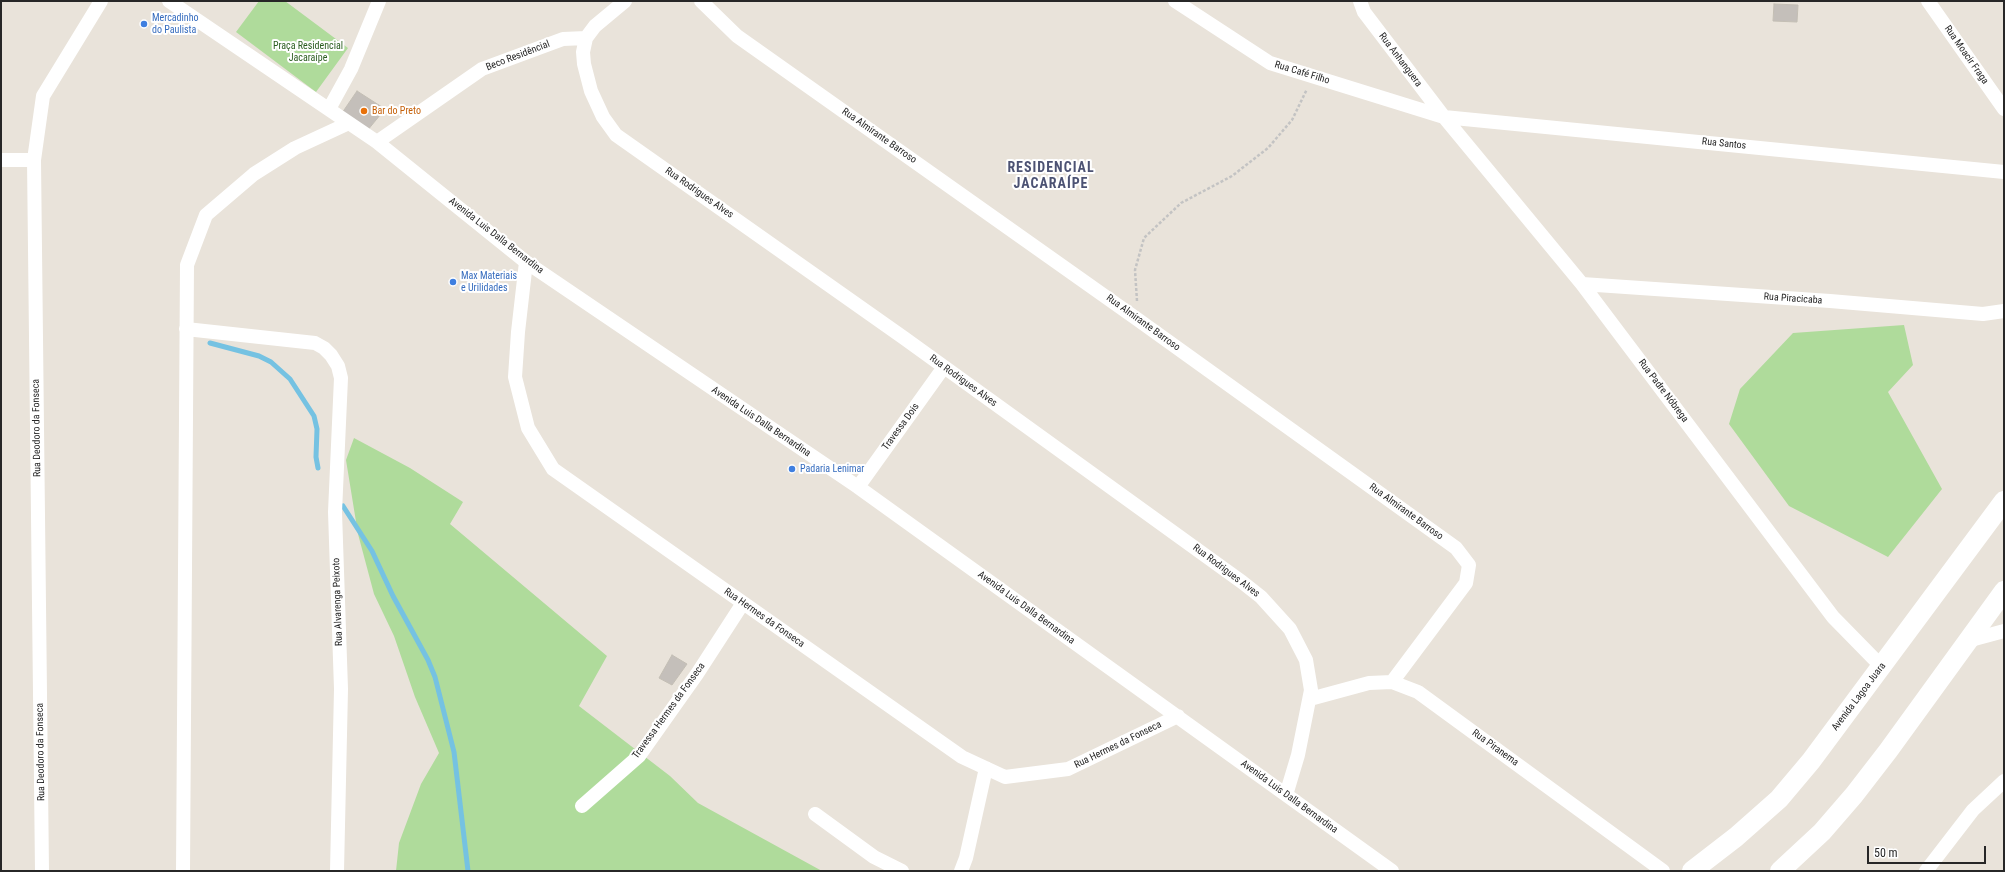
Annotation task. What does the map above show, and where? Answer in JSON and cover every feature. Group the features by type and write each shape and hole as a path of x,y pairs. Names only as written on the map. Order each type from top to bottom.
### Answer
{"main road":[{"name":"Avenida Lagoa Juara","path":"1692,871 1736,837 1779,799 1811,761 1882,667 2004,501"},
{"path":"1780,871 1822,832 1854,795 1888,751 1966,641 2004,591"}],"street":[{"name":"Rua Deodoro da Fonseca","path":"42,871 34,160 44,96 101,1"},
{"name":"Avenida Luis Dalla Bernardina","path":"170,1 376,142 526,262 858,487 1392,871"},
{"path":"367,1 372,18"},
{"path":"329,109 351,70 379,1"},
{"path":"586,38 595,26 625,1"},
{"name":"Rua Almirante Barroso","path":"701,1 737,36 1138,319 1456,548 1469,565 1466,583 1392,682"},
{"name":"Rua Café Filho","path":"1174,1 1270,63 1444,117"},
{"name":"Rua Anhanguera","path":"1360,1 1364,12 1444,117"},
{"name":"Rua Moacir Fraga","path":"1928,1 2004,109"},
{"name":"Beco Residêncial","path":"376,142 482,69 563,39 586,38"},
{"name":"Rua Rodrigues Alves","path":"586,38 583,52 584,64 592,91 603,117 616,135 944,367 1261,597 1290,629 1301,647 1309,674 1310,699 1298,754 1286,794"},
{"name":"Rua Santos","path":"1444,117 2004,172"},
{"name":"Rua Padre Nóbrega","path":"1444,117 1582,284 1833,617 1882,667"},
{"path":"183,871 187,265 206,214 254,174 295,148 348,123"},
{"path":"1,160 34,160"},
{"name":"Rua Hermes da Fonseca","path":"526,262 515,377 528,428 554,470 962,757 1005,777 1068,769 1178,716"},
{"name":"Rua Piracicaba","path":"1582,284 1830,301 1983,314 2004,311"},
{"name":"Rua Alvarenga Peixoto","path":"186,329 315,343 331,355 338,366 341,378 335,512 341,689 337,871"},
{"name":"Travessa Dois","path":"858,487 944,367"},
{"name":"Travessa Hermes da Fonseca","path":"582,806 639,756 697,674 743,604"},
{"path":"1966,641 2004,631"},
{"name":"Rua Piranema","path":"1310,699 1369,683 1392,682 1418,692 1663,871"},
{"path":"961,871 966,858 986,768"},
{"path":"1926,871 1973,810 2004,781"},
{"path":"815,814 874,857 902,871"}],"path":[{"path":"1138,319 1135,270 1144,238 1181,203 1232,176 1268,148 1292,120 1313,77"}],"green space":[{"name":"Praça Residencial Jacaraípe","path":"259,1 285,1 348,48 316,92 236,32"},
{"path":"1904,325 1913,365 1888,392 1942,489 1888,557 1789,506 1729,424 1740,389 1793,333"},
{"path":"354,438 410,468 463,502 450,524 607,656 579,706 670,776 698,803 822,871 396,871 399,843 421,784 439,753 415,697 394,636 374,594 358,534 346,460"}],"building":[{"path":"1774,4 1798,5 1797,22 1773,21"},
{"name":"Bar do Preto","path":"357,91 385,109 367,131 342,113"},
{"path":"672,655 687,664 672,685 659,678"}],"waterway":[{"path":"210,343 259,356 271,362 290,379 314,416 317,429 316,457 318,468"},
{"path":"343,506 372,551 393,596 428,660 435,677 454,752 468,871"}],"place":[{"name":"Mercadinho do Paulista","path":"144,24"},
{"name":"Bar do Preto","path":"364,111"},
{"name":"Max Materiais e Urilidades","path":"453,282"},
{"name":"Padaria Lenimar","path":"792,469"}],"district":[{"name":"RESIDENCIAL JACARAÍPE","path":"1051,176"}]}
